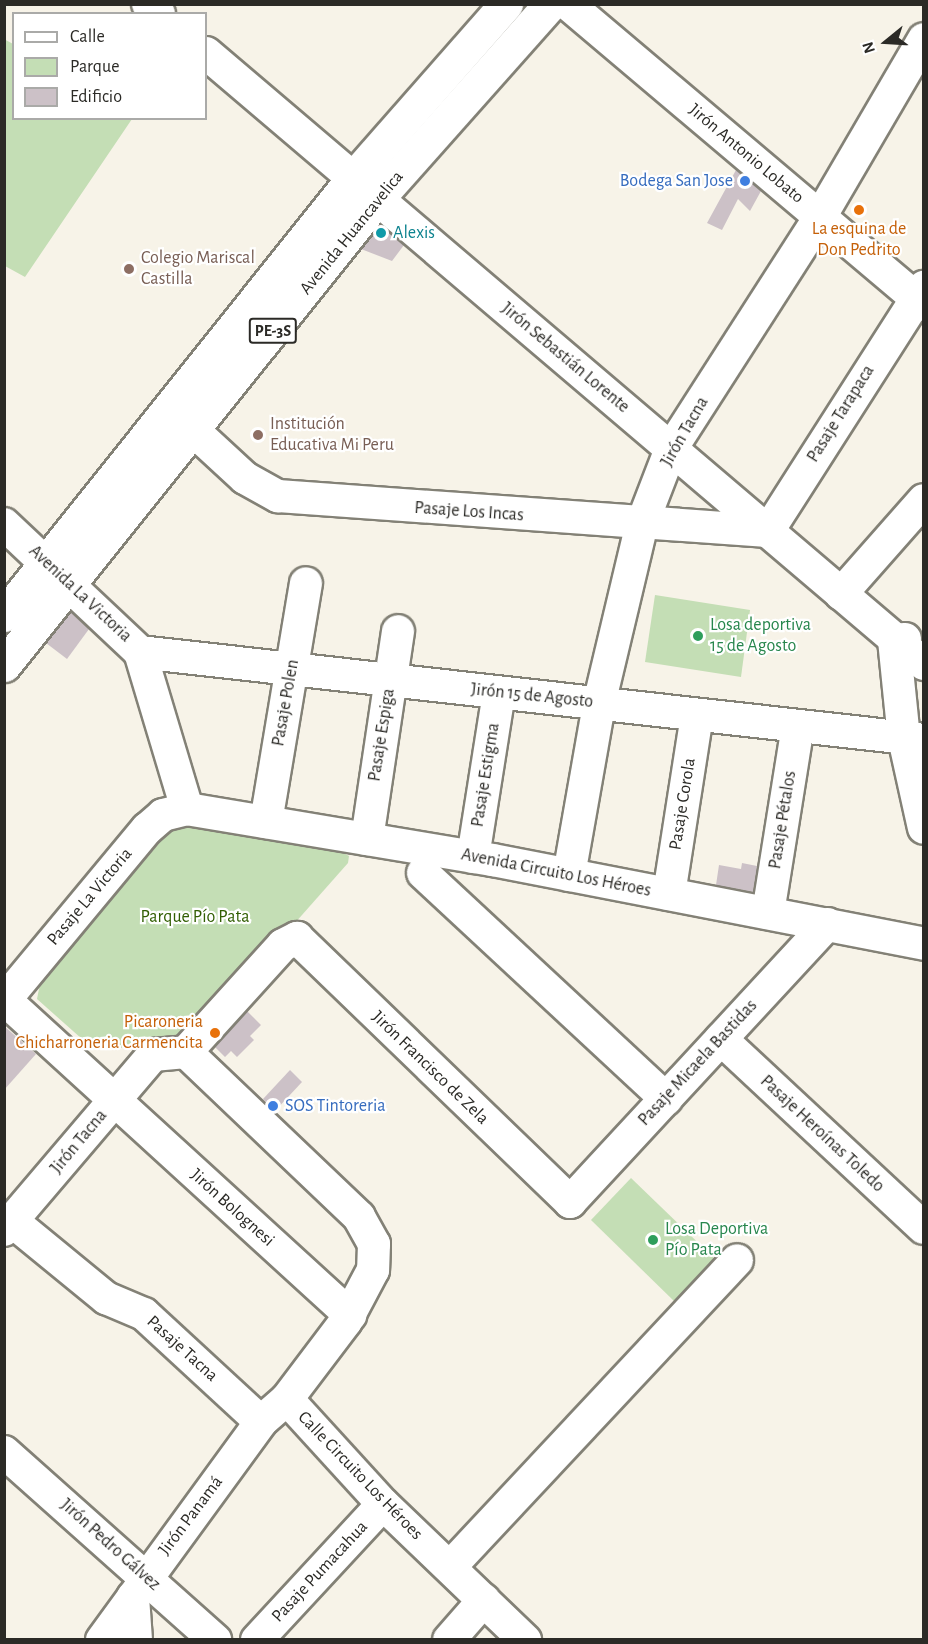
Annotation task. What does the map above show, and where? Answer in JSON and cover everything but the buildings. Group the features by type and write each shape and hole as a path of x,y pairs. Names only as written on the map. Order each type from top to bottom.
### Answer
{"highway":[{"name":"Avenida Huancavelica","path":"4,664 58,570 365,188 506,4"},
{"name":"Avenida Huancavelica","path":"4,615 58,570 194,431 365,188 550,4"}],"street":[{"name":"Jirón Antonio Lobato","path":"568,4 820,217 921,296"},
{"name":"Jirón Tacna","path":"569,875 599,704 642,524 671,449 820,217 924,39"},
{"name":"Jirón Sebastián Lorente","path":"207,54 841,594 909,639 924,664"},
{"name":"Pasaje Tarapaca","path":"768,531 921,296"},
{"name":"Pasaje Los Incas","path":"194,431 245,477 278,496 642,524 768,531"},
{"path":"841,594 924,500"},
{"name":"Avenida La Victoria","path":"4,524 58,570 140,652 187,808"},
{"name":"Pasaje Polen","path":"266,822 306,583"},
{"name":"Pasaje Espiga","path":"367,839 398,631"},
{"path":"909,639 914,739 924,828"},
{"name":"Jirón 15 de Agosto","path":"140,652 914,739"},
{"name":"Pasaje Estigma","path":"473,857 499,693"},
{"name":"Pasaje Corola","path":"669,894 697,715"},
{"name":"Pasaje Pétalos","path":"768,913 798,726"},
{"name":"Avenida Circuito Los Héroes","path":"187,808 473,857 924,944"},
{"name":"Pasaje La Victoria","path":"5,1000 147,829 163,815 187,808"},
{"path":"423,873 666,1099"},
{"name":"Pasaje Micaela Bastidas","path":"570,1202 826,924"},
{"name":"Jirón Francisco de Zela","path":"186,1052 290,941 297,938 570,1202"},
{"name":"Jirón Bolognesi","path":"5,1000 350,1315"},
{"name":"Pasaje Heroínas Toledo","path":"721,1039 924,1228"},
{"name":"Jirón Tacna","path":"8,1226 153,1055 186,1052"},
{"name":"Calle Circuito Los Héroes","path":"186,1052 368,1229 376,1259 350,1315 286,1399 384,1504 525,1640"},
{"name":"Pasaje Tacna","path":"8,1226 106,1298 144,1314 261,1422"},
{"path":"450,1567 737,1260"},
{"name":"Jirón Panamá","path":"102,1640 261,1422 286,1399"},
{"name":"Jirón Pedro Gálvez","path":"4,1452 139,1587 215,1640"},
{"name":"Pasaje Pumacahua","path":"257,1640 384,1504"},
{"path":"136,1640 139,1587"},
{"path":"449,1640 484,1600"}],"green space":[{"path":"4,39 12,43 12,120 131,120 25,277 5,266"},
{"name":"Losa deportiva 15 de Agosto","path":"655,595 750,610 741,677 645,662"},
{"name":"Parque Pío Pata","path":"183,824 336,849 349,856 348,863 195,1036 120,1048 82,1039 37,999 41,979 165,831"},
{"name":"Losa Deportiva Pío Pata","path":"631,1178 716,1260 676,1303 591,1220"}],"place":[{"name":"Bodega San Jose","path":"745,181"},
{"name":"La esquina de Don Pedrito","path":"859,210"},
{"name":"Alexis","path":"381,233"},
{"name":"Colegio Mariscal Castilla","path":"129,269"},
{"name":"Institución Educativa Mi Peru","path":"258,435"},
{"name":"Losa deportiva 15 de Agosto","path":"698,636"},
{"name":"Picaroneria Chicharroneria Carmencita","path":"215,1033"},
{"name":"SOS Tintoreria","path":"273,1106"},
{"name":"Losa Deportiva Pío Pata","path":"653,1240"}]}
